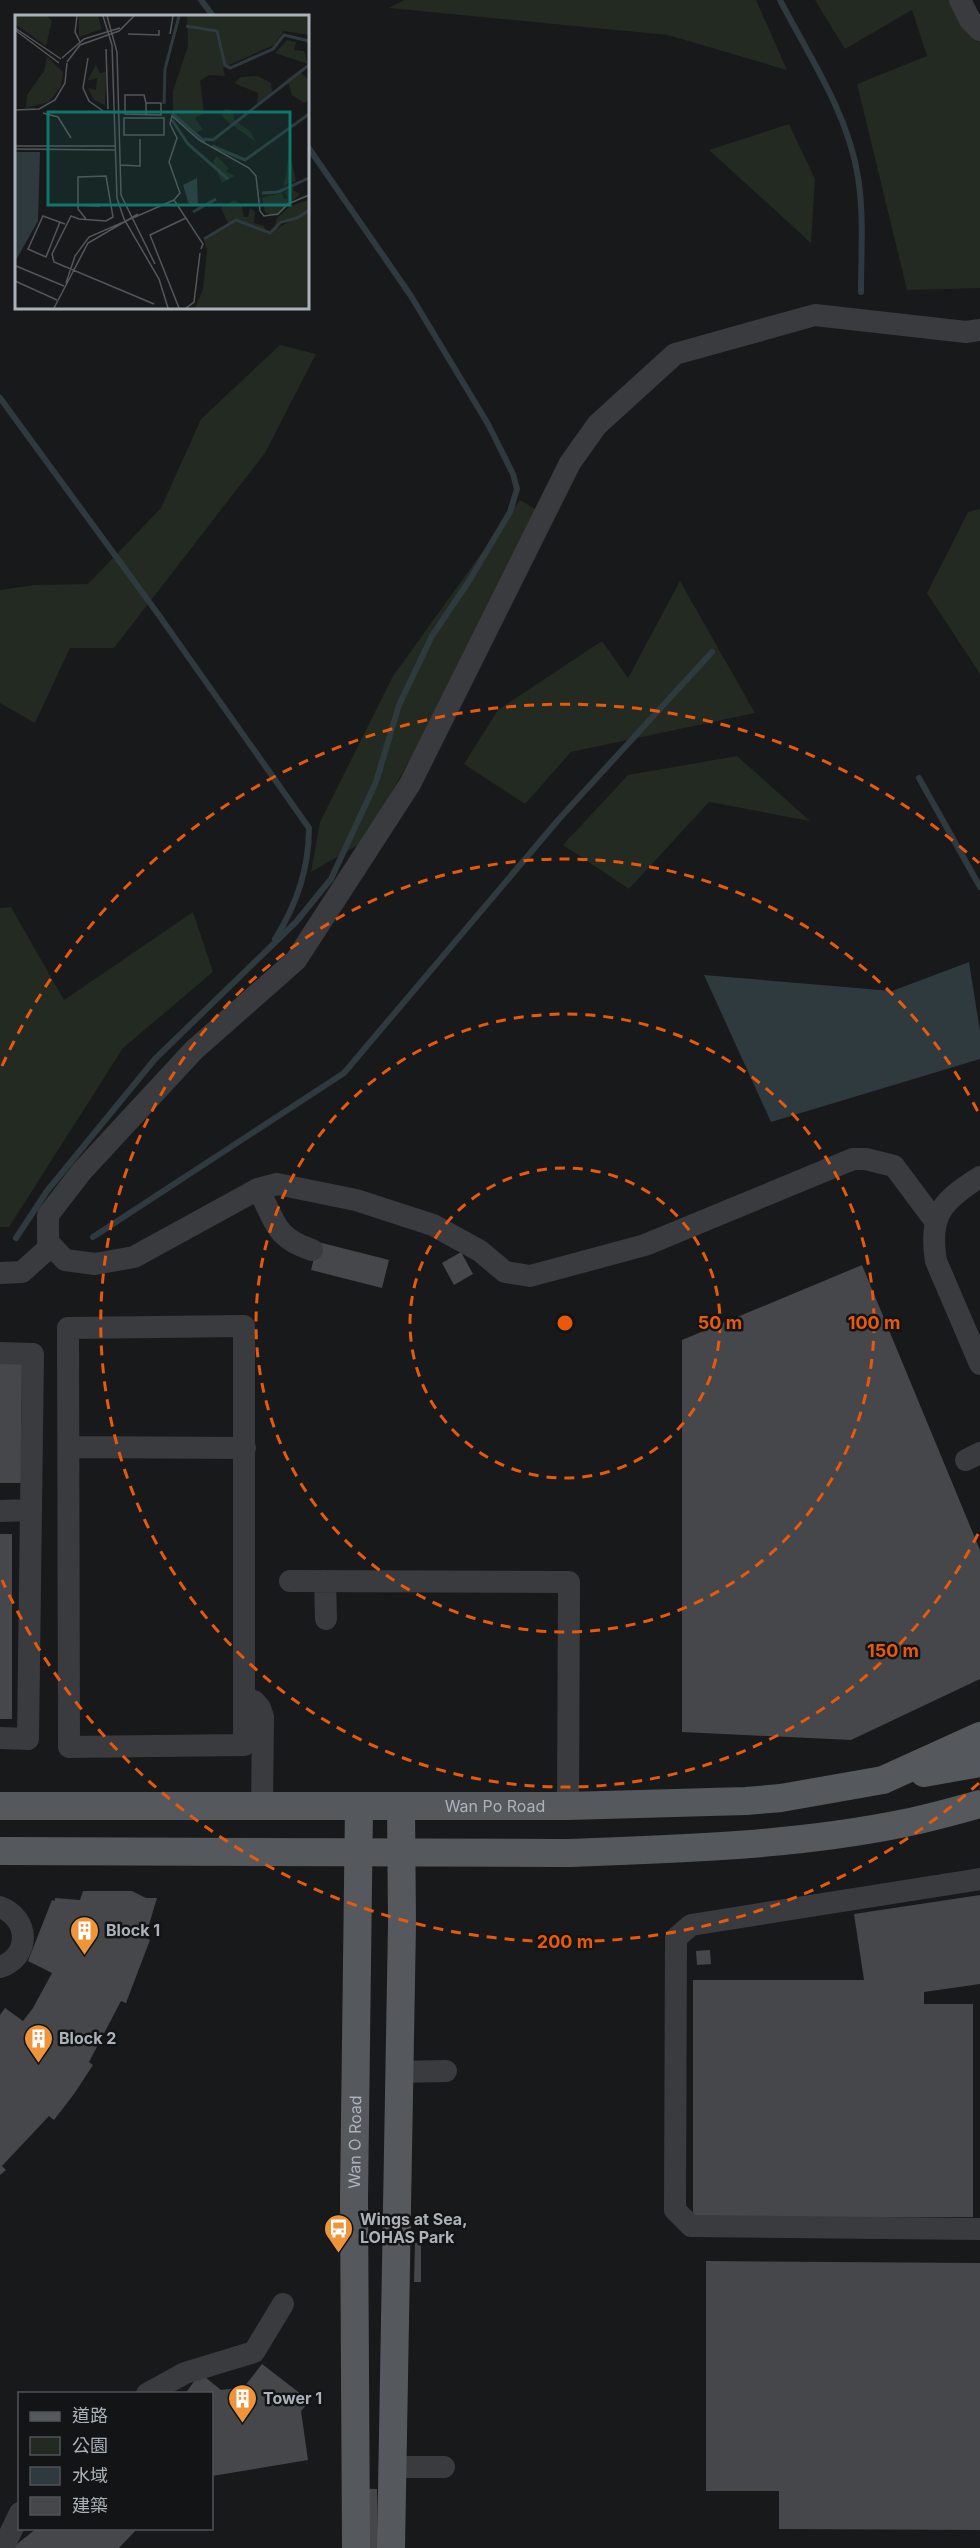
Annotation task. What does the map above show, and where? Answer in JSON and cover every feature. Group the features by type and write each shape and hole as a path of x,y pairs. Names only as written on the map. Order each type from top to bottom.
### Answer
{"main road":[{"name":"Wan Po Road","path":"0,1806 568,1806 746,1801 781,1798 883,1780 980,1736"},
{"path":"883,1780 980,1763"},
{"path":"0,1851 565,1853 780,1841 906,1823 980,1804"},
{"name":"Wan O Road","path":"356,2548 354,2199 359,1807"},
{"path":"391,2548 401,1807"}],"street":[{"path":"960,0 970,20 980,30"},
{"path":"935,1221 894,1166 866,1159 853,1159 645,1245 530,1276 504,1272 480,1251 433,1225 345,1198 277,1184 258,1189 134,1257 95,1264 65,1260 48,1242 48,1215 82,1171 194,1050 296,960 410,784 570,463 597,425 675,354 815,315 966,332 980,330"},
{"path":"980,1177 943,1205 935,1221 933,1244 936,1261 980,1364"},
{"path":"258,1189 284,1236 293,1244 312,1250"},
{"path":"0,1273 22,1272 51,1246"},
{"path":"244,1326 245,1448 244,1745 69,1747 68,1328 244,1326"},
{"path":"0,1353 33,1354 28,1739 0,1738"},
{"path":"69,1447 245,1448"},
{"path":"0,1511 31,1510"},
{"path":"290,1581 569,1582 568,1806"},
{"path":"325,1581 326,1618"},
{"path":"244,1700 254,1701 261,1708 261,1807"},
{"path":"980,1879 691,1925 675,1938 675,2210 691,2226 980,2229"},
{"path":"0,1907 11,1912 19,1920 24,1940 15,1959 0,1967"},
{"path":"398,2072 446,2071"},
{"path":"151,2392 185,2373 254,2352 283,2304"},
{"path":"393,2467 444,2467"},
{"path":"3,2548 18,2517"}],"green space":[{"path":"404,0 756,0 787,70 668,35 389,8"},
{"path":"815,0 956,0 980,31 980,288 907,290 857,84 927,56 912,10 845,49"},
{"path":"789,124 815,179 811,243 709,150"},
{"path":"280,345 316,354 265,453 114,648 70,648 35,723 0,703 0,590 34,585 88,584 161,508 201,419"},
{"path":"520,500 535,509 453,684 363,842 311,872 320,822 393,676"},
{"path":"980,509 980,674 927,593 968,512"},
{"path":"680,581 755,713 571,752 525,804 464,764 498,710 602,641 628,678"},
{"path":"737,756 810,821 709,802 629,889 563,845 628,775"},
{"path":"11,907 64,1000 193,912 213,972 123,1048 9,1227 0,1227 0,908"}],"water":[{"path":"969,962 980,1031 980,1059 771,1122 704,975 892,991"}],"building":[{"path":"318,1242 389,1260 382,1288 311,1270"},
{"path":"461,1252 473,1274 454,1285 442,1263"},
{"path":"862,1265 980,1550 980,1679 851,1740 682,1732 682,1340"},
{"path":"0,1360 22,1360 21,1483 0,1483"},
{"path":"0,1534 12,1534 12,1719 0,1719"},
{"path":"83,1891 132,1891 146,1898 157,1898 145,1938 150,1940 126,2003 121,2001 89,2062 93,2065 54,2120 49,2116 2,2166 6,2170 0,2175 0,2015 5,2008 23,2021 33,2008 52,1973 28,1961 52,1900 55,1901 55,1898 80,1900"},
{"path":"980,1895 980,1984 924,1992 924,2004 973,2004 973,2217 693,2217 693,1980 864,1980 854,1914"},
{"path":"710,1950 711,1964 697,1965 696,1951"},
{"path":"415,2243 421,2243 421,2282 414,2282"},
{"path":"706,2261 980,2263 980,2530 779,2529 779,2491 706,2491"},
{"name":"Tower 1","path":"262,2364 310,2401 301,2411 308,2460 213,2476 213,2392 186,2392 200,2373 221,2390 244,2387"},
{"path":"343,2488 377,2489 378,2548 344,2548"},
{"path":"34,2530 136,2530 119,2548 12,2548"}],"waterway":[{"path":"201,0 212,15"},
{"path":"780,0 837,108 853,153 861,205 861,292"},
{"path":"16,1238 47,1191 155,1059 296,922 331,879 376,782 399,705 432,636 469,581 510,512 517,489 513,474 488,424 411,296 309,148"},
{"path":"0,398 158,614 309,828 307,857 300,886 275,939"},
{"path":"93,1237 344,1073 559,819 712,652"},
{"path":"919,778 980,887"}],"place":[{"name":"Block 1","path":"85,1956"},
{"name":"Block 2","path":"38,2064"},
{"name":"Wings at Sea, LOHAS Park","path":"339,2254"},
{"name":"Tower 1","path":"242,2424"}]}
